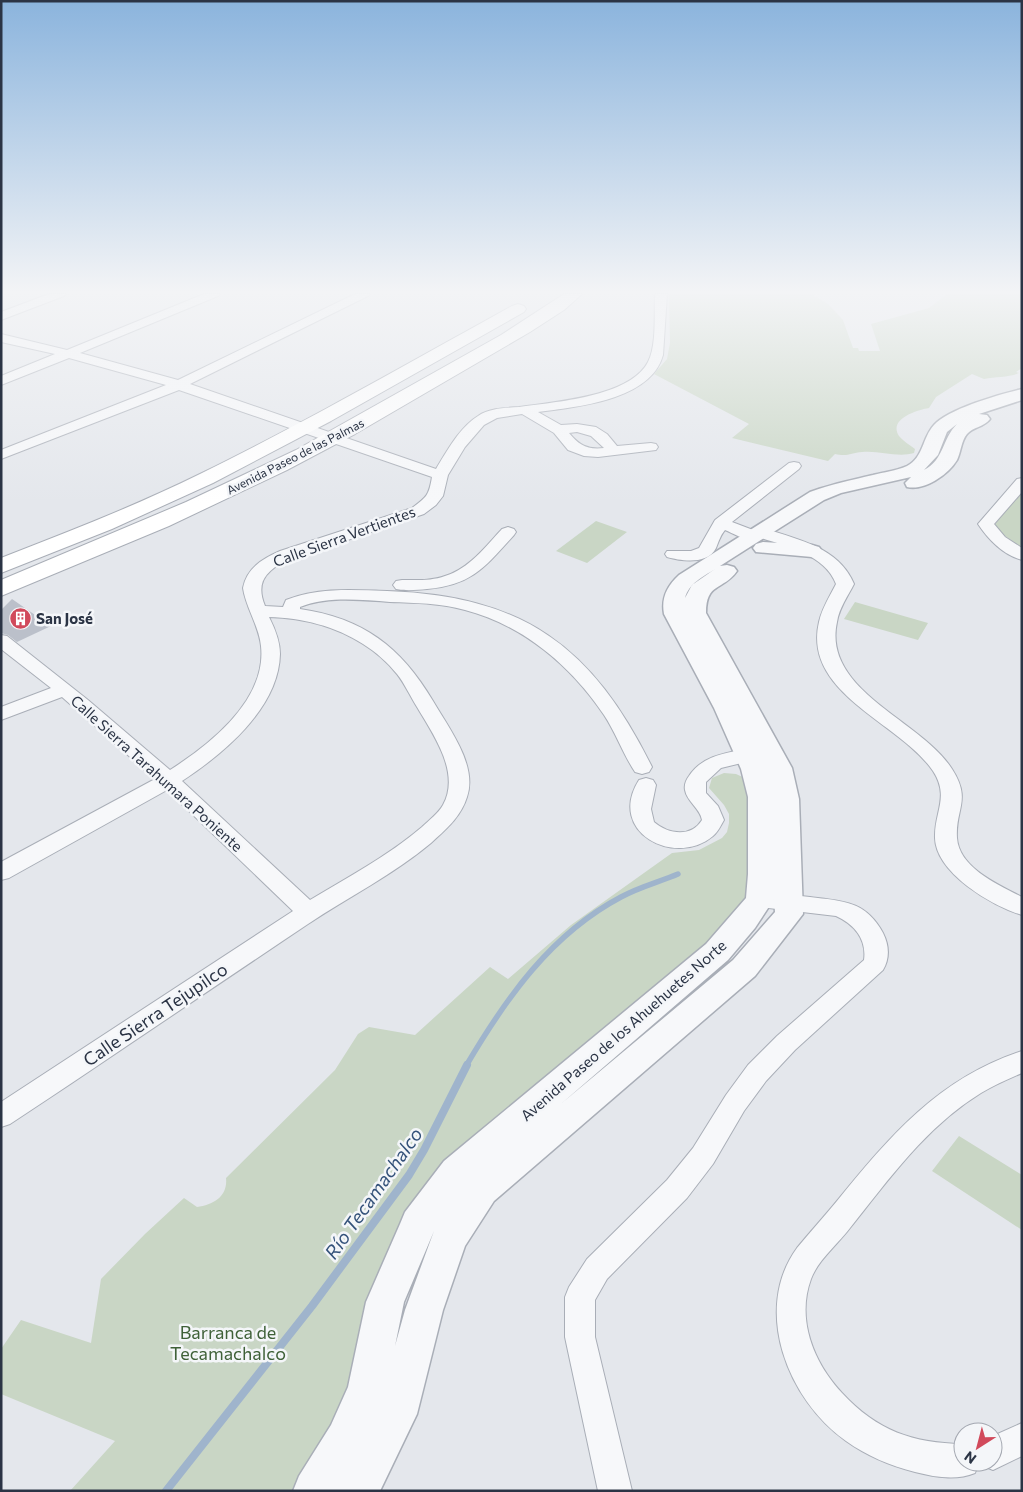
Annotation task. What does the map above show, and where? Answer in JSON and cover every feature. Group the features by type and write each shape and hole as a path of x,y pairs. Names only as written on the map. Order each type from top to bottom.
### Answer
{"main road":[{"name":"Avenida Paseo de las Palmas","path":"1,566 169,496 303,429 420,364"},
{"name":"Avenida Paseo de las Palmas","path":"1,589 187,510 332,439 461,364"}],"street":[{"path":"1,381 45,364"},
{"path":"104,364 178,385 439,476"},
{"path":"1,456 178,385 222,364"},
{"name":"Calle Sierra Vertientes","path":"1,872 170,780 217,744 245,715 257,698 266,676 271,656 270,640 252,596 252,584 260,569 274,559 293,552 418,511 432,501 438,492 439,476 473,426 478,422 494,414 599,398 632,385 646,374 654,364"},
{"name":"Avenida Paseo de los Ahuehuetes Norte","path":"314,1491 345,1439 367,1389 385,1302 418,1224 456,1172 717,952 745,921 760,900 762,874 761,797 754,769 726,708 697,618 695,599 704,586 770,536 839,500 915,482 932,475 944,465 952,451 957,434 964,427 1020,399"},
{"path":"524,410 559,430 572,447 584,452 613,452 651,447"},
{"path":"559,430 582,427 592,430 603,436 613,452"},
{"path":"673,554 692,556 703,552 709,545 711,537 720,528 721,523 794,466"},
{"path":"1022,482 986,524 999,540 1022,555"},
{"path":"721,523 770,536 812,551"},
{"path":"508,532 467,574 455,580 431,585 304,585 288,591 287,596 291,609 305,598 323,595 408,597 472,606 503,617 534,632 591,684 620,723 644,776 640,812 643,823 648,828 669,839 695,838 708,830 713,820 710,808 695,791 699,777 715,762 747,756"},
{"path":"770,536 795,535 801,544 830,561 844,578 844,584 827,622 825,633 826,644 835,668 842,679 862,701 920,745 942,770 952,794 946,841 954,859 977,881 1022,907"},
{"name":"Calle Sierra Tejupilco","path":"1,1116 387,862 439,824 451,809 458,792 459,776 455,760 400,664 370,640 351,630 291,609 259,611"},
{"name":"Calle Sierra Tarahumara Poniente","path":"1,640 64,690 170,780 309,912"},
{"name":"Avenida Paseo de los Ahuehuetes Norte","path":"358,1491 397,1414 424,1310 449,1238 482,1190 744,968 789,914 786,799 781,775 750,713 715,673"},
{"path":"1,714 64,690"},
{"path":"615,1491 580,1337 580,1297 597,1269 677,1189 702,1156 735,1103 757,1073 786,1043 875,964 877,955 874,938 861,921 852,914 841,908 760,900"},
{"path":"953,1460 926,1459 895,1451 860,1430 835,1410 812,1380 799,1354 793,1335 792,1297 802,1265 910,1134 965,1089 1022,1061"},
{"path":"385,1302 424,1310"},
{"path":"1003,1449 1022,1440"}],"green space":[{"path":"663,364 1022,364 1022,368 1016,372 1019,373 1015,375 984,379 972,374 936,397 929,408 911,413 900,420 897,425 899,436 915,449 914,453 901,455 868,452 846,455 835,454 828,461 732,438 749,424 654,374"},
{"path":"1022,491 1022,548 998,531 995,524"},
{"path":"596,521 627,532 587,563 556,551"},
{"path":"855,602 928,623 918,640 844,619"},
{"name":"Barranca de Tecamachalco","path":"724,773 736,774 747,779 759,872 740,919 450,1167 357,1387 303,1491 70,1491 115,1441 1,1394 1,1349 21,1320 91,1343 101,1279 184,1198 197,1207 214,1202 219,1198 225,1190 226,1178 335,1070 358,1034 369,1027 415,1035 490,967 508,979 571,925 672,853 699,850 722,838 727,832 729,814 724,805 709,788 712,778"},
{"path":"959,1136 1022,1175 1022,1230 932,1171"}],"building":[{"name":"San José","path":"12,599 51,626 17,642 8,635 1,633 1,610"}],"waterway":[{"name":"Río Tecamachalco","path":"466,1066 514,992 532,970 573,929 621,897 678,874"},
{"name":"Río Tecamachalco","path":"166,1491 312,1306 409,1175 424,1150 467,1065"}],"place":[{"name":"San José","path":"20,618"}]}
